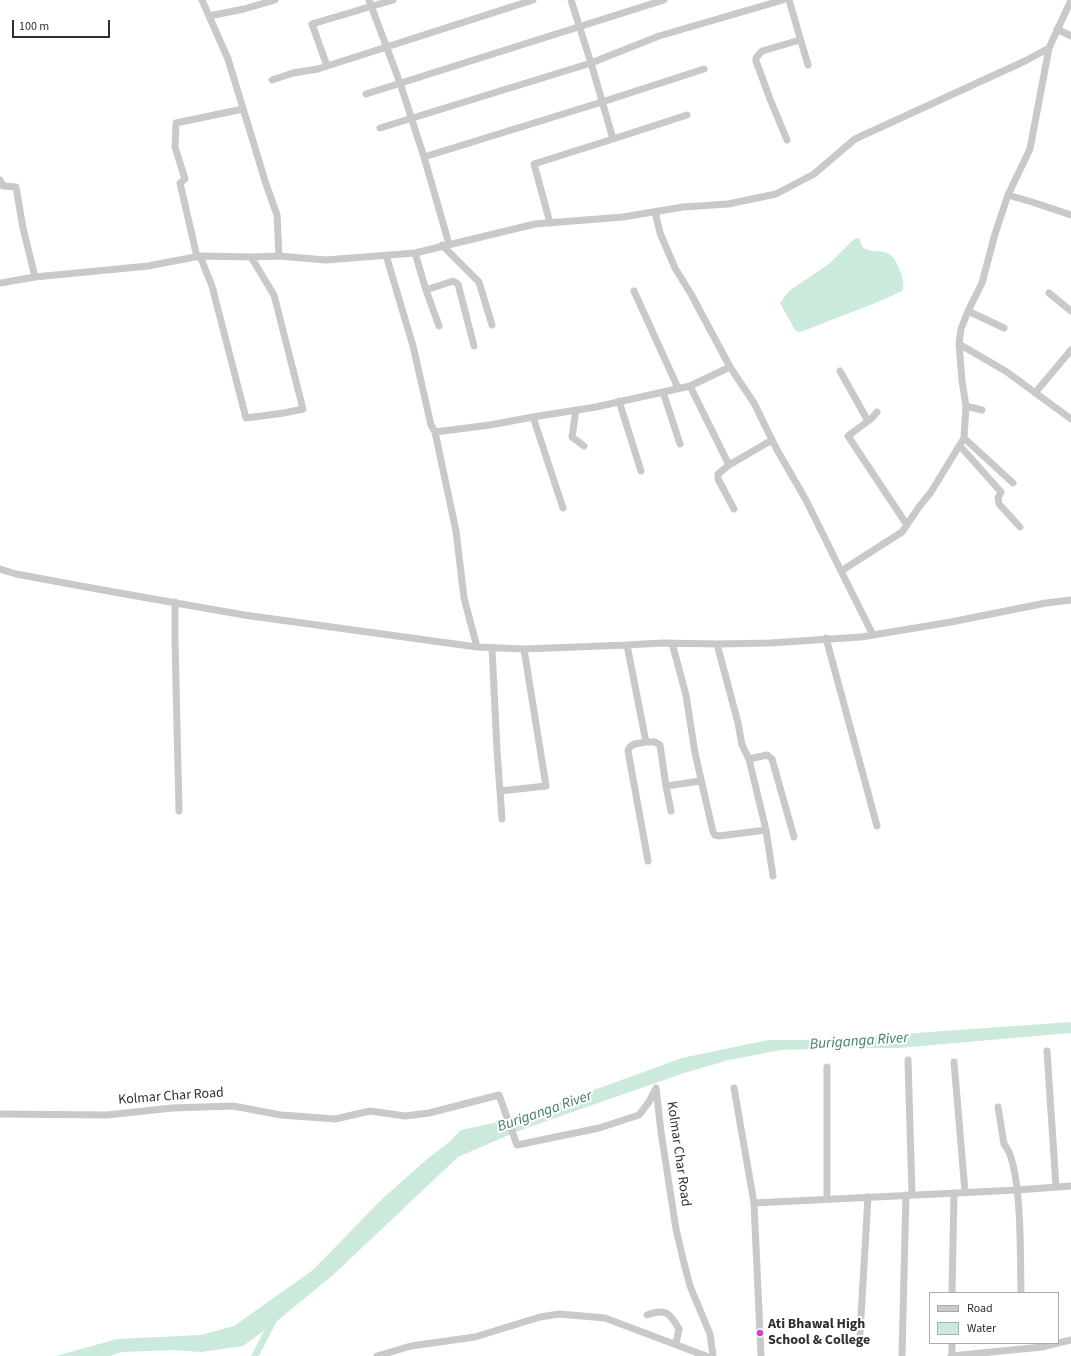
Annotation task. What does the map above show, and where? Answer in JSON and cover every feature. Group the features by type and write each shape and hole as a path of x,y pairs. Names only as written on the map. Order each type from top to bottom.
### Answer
{"street":[{"path":"202,0 228,59 266,184 277,215 279,256"},
{"path":"209,16 244,9 272,0"},
{"path":"327,66 312,24 370,3 393,0"},
{"path":"272,80 293,73 318,69 534,0"},
{"path":"571,0 613,139"},
{"path":"366,94 664,0"},
{"path":"380,128 591,63 659,36 783,0"},
{"path":"789,0 808,65"},
{"path":"841,571 902,532 931,492 964,438 966,406 959,344 961,329 982,283 995,234 1008,195 1030,149 1048,48 1071,0"},
{"path":"370,3 412,118 424,157 445,245 479,282 492,325"},
{"path":"1057,29 1071,36"},
{"path":"788,140 770,99 756,58 762,51 800,40"},
{"path":"0,283 35,277 148,266 199,256 279,256 326,260 415,253 535,224 623,217 683,207 728,204 776,194 814,174 855,139 1025,61 1048,48"},
{"path":"424,157 704,69"},
{"path":"243,109 176,123 175,146 185,179 180,183 199,256 212,286 246,418 303,409 274,295 251,257"},
{"path":"550,223 534,164 687,115"},
{"path":"0,180 3,186 16,187 23,228 35,277"},
{"path":"1008,195 1071,215"},
{"path":"658,211 656,216 660,233 675,268 691,294 730,367 754,403 772,440 806,500 873,635"},
{"path":"415,253 439,326"},
{"path":"386,256 413,346 431,425 435,432 456,531 464,598 477,647"},
{"path":"426,290 453,281 458,284 474,346"},
{"path":"634,291 678,388"},
{"path":"1049,293 1070,309"},
{"path":"968,311 1004,328"},
{"path":"959,344 1007,372 1071,419"},
{"path":"1035,393 1071,350"},
{"path":"435,432 490,425 576,410 663,392 690,386 730,367"},
{"path":"840,371 868,420"},
{"path":"690,386 729,465"},
{"path":"663,392 680,444"},
{"path":"620,401 641,471"},
{"path":"966,406 982,410"},
{"path":"576,410 572,437 584,446"},
{"path":"877,412 848,436 907,525"},
{"path":"533,417 562,508"},
{"path":"964,438 1013,483"},
{"path":"734,509 717,477 718,474 729,465 772,440"},
{"path":"960,446 1001,492 998,498 999,504 1020,527"},
{"path":"0,569 16,574 244,615 492,648 524,649 672,643 770,643 873,635 951,622 1046,603 1070,603"},
{"path":"175,602 179,810"},
{"path":"826,638 877,826"},
{"path":"672,643 686,695 701,781 713,832 715,835 720,836 766,830"},
{"path":"717,644 738,722 742,745 749,759 766,830 773,876"},
{"path":"627,645 646,742"},
{"path":"492,648 502,819"},
{"path":"500,791 546,786 524,649"},
{"path":"648,861 628,751 628,748 631,746 646,742 655,742 660,745 671,811"},
{"path":"749,759 767,756 772,759 794,837"},
{"path":"666,786 701,781"},
{"path":"1047,1051 1056,1187"},
{"path":"902,1356 909,1195 908,1060"},
{"path":"954,1062 964,1192"},
{"path":"827,1067 827,1199"},
{"name":"Kolmar Char Road","path":"0,1114 107,1115 172,1108 233,1106 281,1115 334,1119 370,1111 404,1116 429,1113 499,1095 517,1145 599,1128 639,1115 649,1102 656,1088 661,1132 676,1229 690,1286 710,1334 713,1356"},
{"path":"734,1088 754,1203 761,1356"},
{"path":"998,1106 1004,1144 1008,1149 1016,1179 1021,1292"},
{"path":"754,1203 1071,1186"},
{"path":"952,1292 954,1193"},
{"path":"860,1333 868,1197"},
{"path":"647,1314 658,1311 664,1312 673,1318 679,1329 676,1344"},
{"path":"377,1356 411,1346 475,1337 540,1317 559,1314 605,1318 706,1356"},
{"path":"1059,1343 1071,1340"},
{"path":"952,1344 951,1356 1025,1346 1042,1347 1054,1344"}],"water":[{"path":"857,238 860,239 861,244 867,250 885,252 892,256 900,270 903,285 902,291 799,332 795,330 780,303 789,291 829,264 853,240"},
{"name":"Buriganga River","path":"1071,1022 1071,1033 898,1048 781,1050 729,1060 684,1073 518,1131 458,1157 333,1275 277,1321 243,1346 201,1352 174,1350 121,1352 110,1356 56,1356 117,1339 201,1335 234,1326 313,1270 380,1201 426,1160 448,1143 461,1130 517,1118 682,1058 768,1040 818,1040"}],"waterway":[{"path":"255,1356 274,1319"}],"place":[{"name":"Ati Bhawal High School & College","path":"760,1333"}]}
